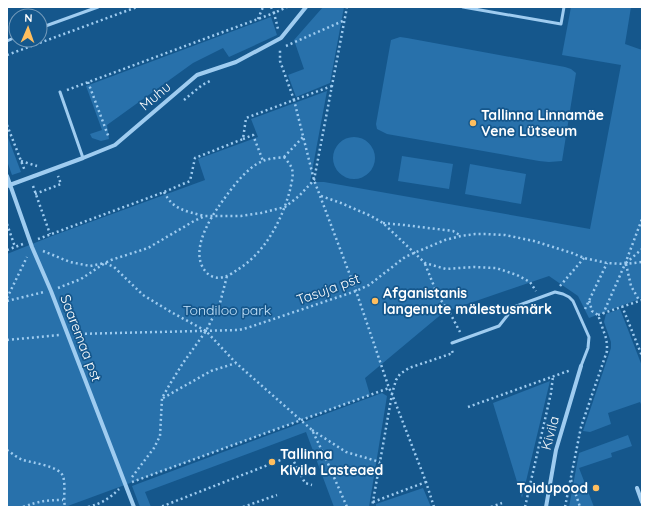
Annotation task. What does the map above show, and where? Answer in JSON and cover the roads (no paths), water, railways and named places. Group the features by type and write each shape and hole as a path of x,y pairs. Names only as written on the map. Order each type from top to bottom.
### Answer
{"street":[{"name":"Muhu","path":"9,186 115,145 197,75 236,62 281,38 306,7"},
{"name":"Saaremaa pst","path":"7,176 9,186 32,247 68,334 134,507"},
{"name":"Kivila","path":"546,507 556,450 581,366"},
{"path":"637,488 642,502"}],"lane":[{"path":"48,25 98,7"},
{"path":"463,7 561,24 564,7"},
{"path":"60,92 83,158"},
{"path":"452,343 499,326 514,307 555,292 569,297 573,301 589,337 588,348 581,366"}],"place":[{"name":"Tallinna Linnamäe Vene Lütseum","path":"473,123"},
{"name":"Afganistanis langenute mälestusmärk","path":"375,301"},
{"name":"Tallinna Kivila Lasteaed","path":"272,462"},
{"name":"Toidupood","path":"596,488"}],"park label":[{"name":"Tondiloo park","path":"227,310"}]}
